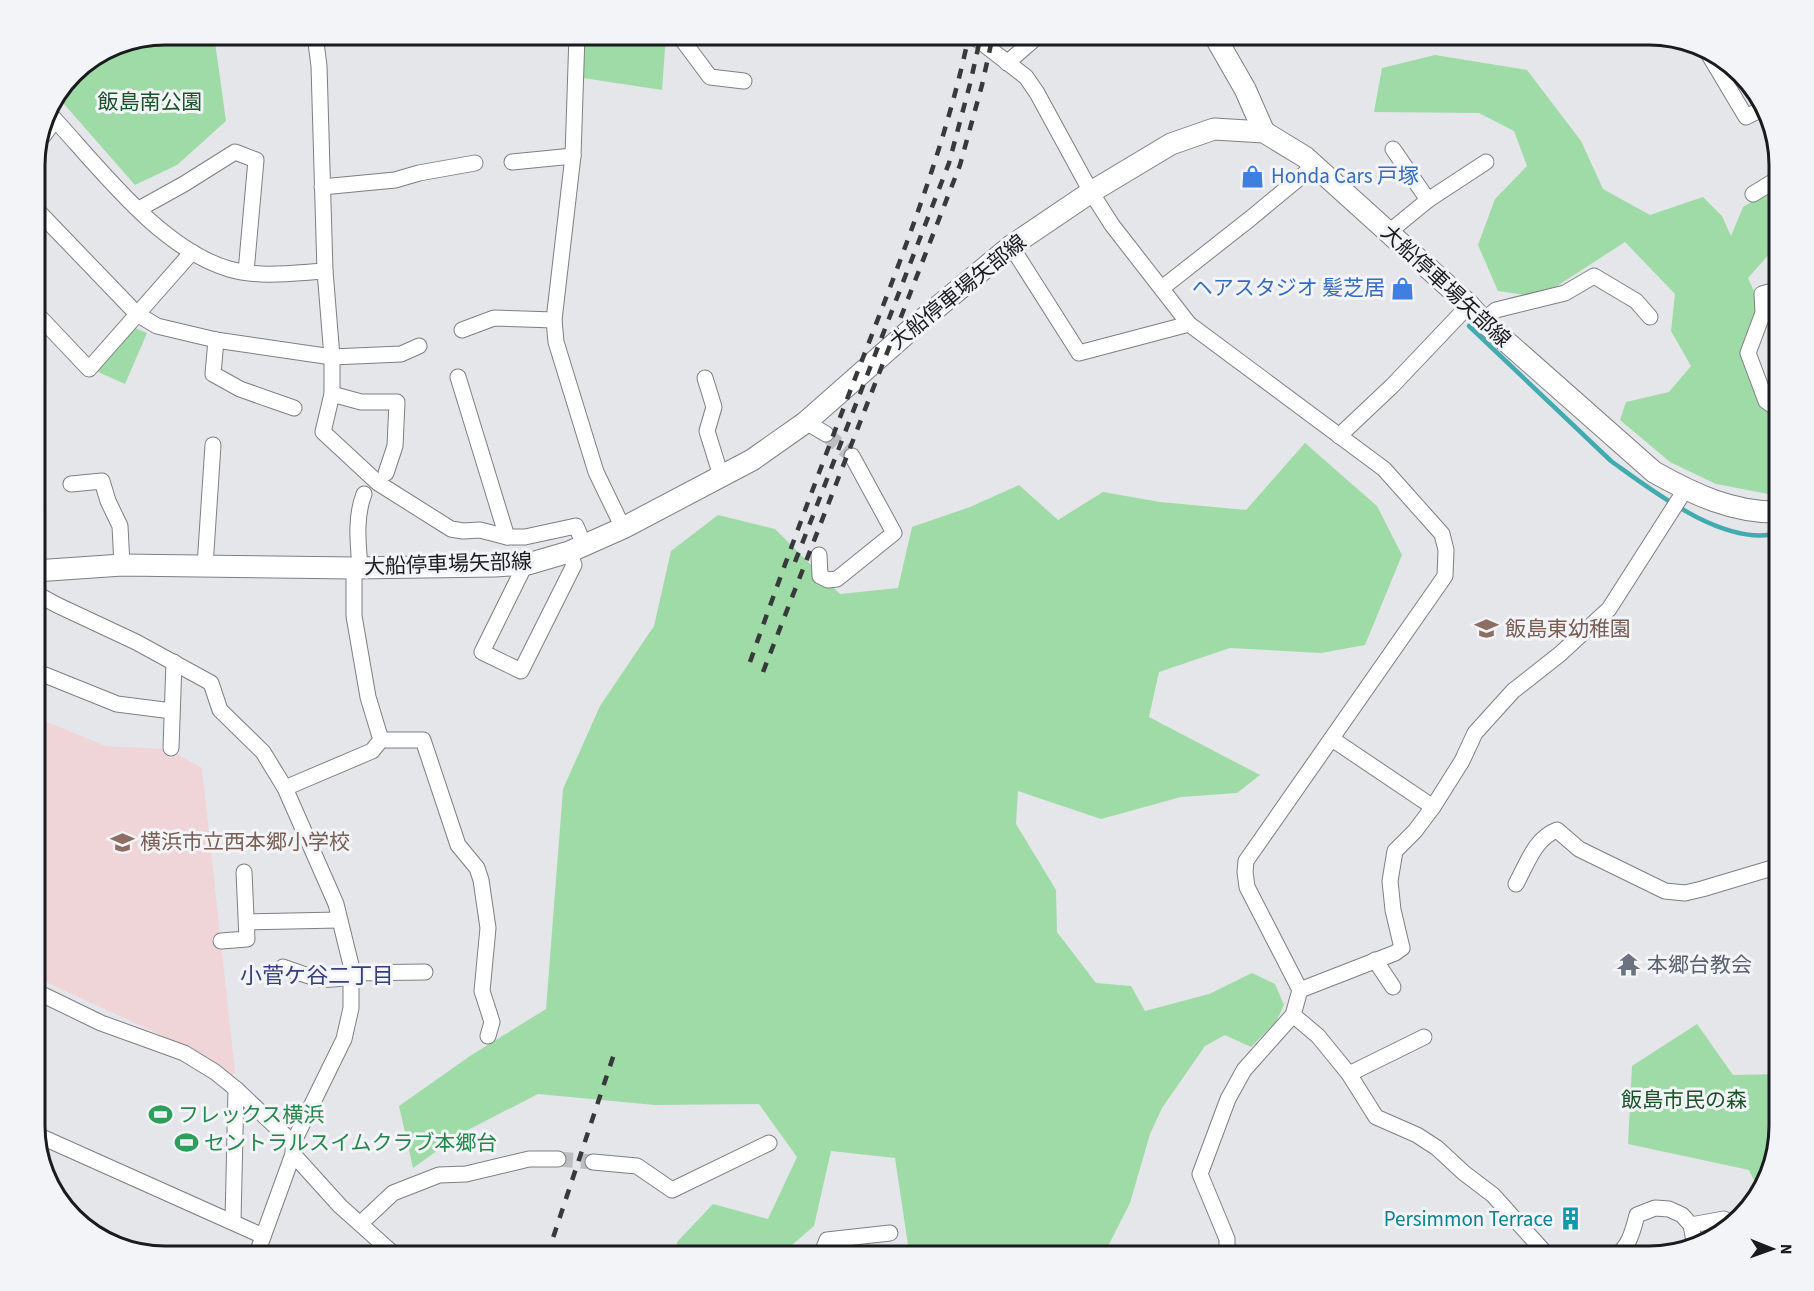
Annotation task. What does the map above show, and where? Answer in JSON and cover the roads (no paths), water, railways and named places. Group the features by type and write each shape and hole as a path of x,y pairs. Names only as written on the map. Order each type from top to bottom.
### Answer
{"main road":[{"path":"1220,45 1245,89 1264,132"},
{"name":"大船停車場矢部線","path":"45,570 122,565 495,566 528,564 577,548 623,528 752,460 806,422 916,324 1011,246 1091,192 1171,144 1214,129 1264,132 1315,165 1654,472 1685,490 1716,502 1769,515"}],"street":[{"path":"316,45 319,66 325,271 332,357 332,394 323,432 367,483 451,529 480,531 507,537 525,537 576,526 577,548 574,565 521,671 482,652 523,569 528,564"},
{"path":"577,45 573,156 554,320 556,342 596,472 623,528"},
{"path":"686,45 710,77 744,81"},
{"path":"985,45 1026,77 1112,225 1189,324 1384,469 1442,534 1446,550 1445,576 1246,861 1247,886 1300,990 1293,1015 1244,1070 1228,1099 1200,1174 1227,1239 1227,1246"},
{"path":"1007,63 1027,45"},
{"path":"1715,65 1746,117 1757,112"},
{"path":"54,119 108,181 168,235 192,252 228,269 264,275 325,271"},
{"path":"1393,149 1428,201"},
{"path":"139,208 235,152 256,160 246,272"},
{"path":"512,162 573,156"},
{"path":"1389,232 1428,201 1486,162"},
{"path":"322,187 395,180 419,173 475,163"},
{"path":"1162,288 1315,165"},
{"path":"1753,194 1769,184"},
{"path":"45,218 136,314 157,326 216,340 332,357 401,354 419,346"},
{"path":"1011,246 1079,353 1189,324"},
{"path":"45,323 89,369 192,252"},
{"path":"1339,436 1476,313 1565,293 1594,276 1636,301 1650,317"},
{"path":"1769,292 1762,294 1763,313 1748,353 1766,401 1769,403"},
{"path":"462,330 494,318 554,320"},
{"path":"216,340 213,374 240,389 294,408"},
{"path":"458,377 507,537"},
{"path":"705,378 714,407 707,431 721,476"},
{"path":"332,394 361,402 397,402 395,446 387,473"},
{"path":"806,422 826,434"},
{"path":"205,566 213,445"},
{"path":"819,555 820,576 828,580 837,579 894,533 852,456"},
{"path":"71,484 102,481 108,501 120,526 122,565"},
{"path":"367,483 361,502 358,530 354,616 368,697 381,740"},
{"path":"1300,990 1395,953 1402,948 1393,910 1390,881 1395,852 1433,807 1462,761 1475,733 1513,691 1560,654 1609,609 1685,490"},
{"path":"45,598 211,682 220,710 263,752 285,788 336,904 351,965 351,1008 344,1039 293,1148 260,1246"},
{"path":"171,748 174,662"},
{"path":"45,675 117,705 172,711"},
{"path":"1332,738 1433,807"},
{"path":"285,788 372,751 381,740"},
{"path":"381,740 423,740 458,845 477,868 488,928 482,991 492,1022 488,1036"},
{"path":"1516,884 1540,841 1547,834 1557,830 1579,849 1665,891 1685,893 1769,869"},
{"path":"221,941 247,939 244,872"},
{"path":"247,922 339,920"},
{"path":"1375,960 1393,987"},
{"path":"283,967 316,979 329,981 350,975 425,972"},
{"path":"45,996 101,1023 184,1053 215,1072 236,1089 293,1148 340,1206 385,1246"},
{"path":"1293,1015 1318,1036 1349,1074 1376,1117 1417,1135 1437,1148 1493,1195 1538,1246"},
{"path":"1349,1074 1424,1037"},
{"path":"232,1221 236,1089"},
{"path":"46,1139 263,1236"},
{"path":"593,1162 637,1166 672,1190 769,1143"},
{"path":"361,1223 393,1193 439,1175 466,1174 529,1159 558,1159"},
{"path":"1626,1246 1637,1215 1655,1208 1670,1209 1682,1215 1691,1225 1693,1238"},
{"path":"1691,1225 1724,1219"},
{"path":"825,1246 827,1240 890,1233"}],"waterway":[{"path":"1469,326 1611,461 1647,487 1690,514 1713,525 1736,532 1769,534"}],"tunnel":[{"path":"826,434 852,456"},
{"path":"558,1159 593,1162"}],"railway":[{"path":"750,662 924,194 949,116 967,45"},
{"path":"795,562 949,163 979,45"},
{"path":"763,672 960,165 991,45"},
{"path":"550,1246 614,1054"}],"place":[{"name":"Honda Cars 戸塚","path":"1253,176"},
{"name":"ヘアスタジオ 髪芝居","path":"1403,288"},
{"name":"飯島東幼稚園","path":"1487,629"},
{"name":"横浜市立西本郷小学校","path":"122,842"},
{"name":"本郷台教会","path":"1629,965"},
{"name":"フレックス横浜","path":"160,1115"},
{"name":"セントラルスイムクラブ本郷台","path":"186,1143"},
{"name":"Persimmon Terrace","path":"1571,1219"}],"district":[{"name":"小菅ケ谷二丁目","path":"317,976"}],"park label":[{"name":"飯島南公園","path":"150,102"},
{"name":"飯島市民の森","path":"1684,1100"}]}
